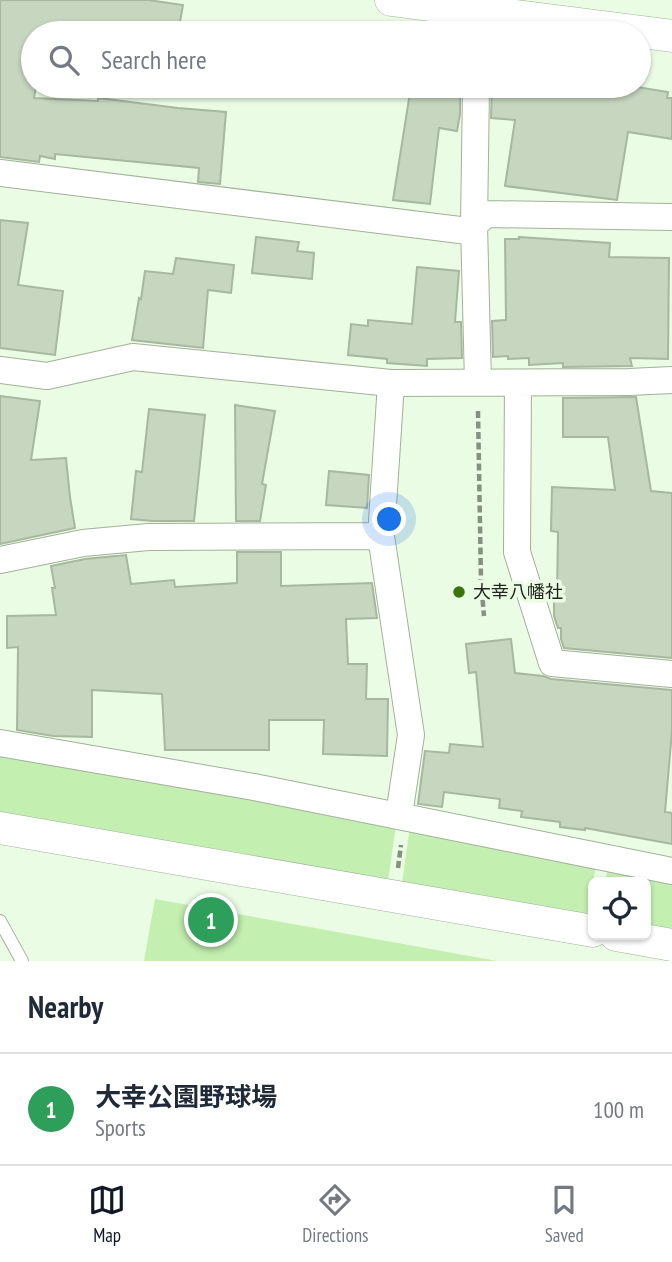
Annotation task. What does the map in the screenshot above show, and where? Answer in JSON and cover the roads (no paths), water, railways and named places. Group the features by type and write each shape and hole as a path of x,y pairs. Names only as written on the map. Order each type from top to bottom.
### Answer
{"street":[{"path":"391,0 474,21"},
{"path":"651,34 672,36"},
{"path":"476,98 474,225 478,382"},
{"path":"0,173 468,231 486,214 672,217"},
{"path":"0,370 47,376 133,357 391,383 672,380"},
{"path":"391,383 381,536 411,735 402,816"},
{"path":"518,383 517,552 552,663 672,674"},
{"path":"0,560 83,543 148,537 381,536"},
{"path":"0,743 402,816 672,871"},
{"path":"0,828 588,930"},
{"path":"644,940 672,945"}],"lane":[{"path":"0,921 22,961"}],"place":[{"name":"大幸八幡社","path":"459,592"},
{"name":"大幸公園野球場","path":"211,920"}]}
